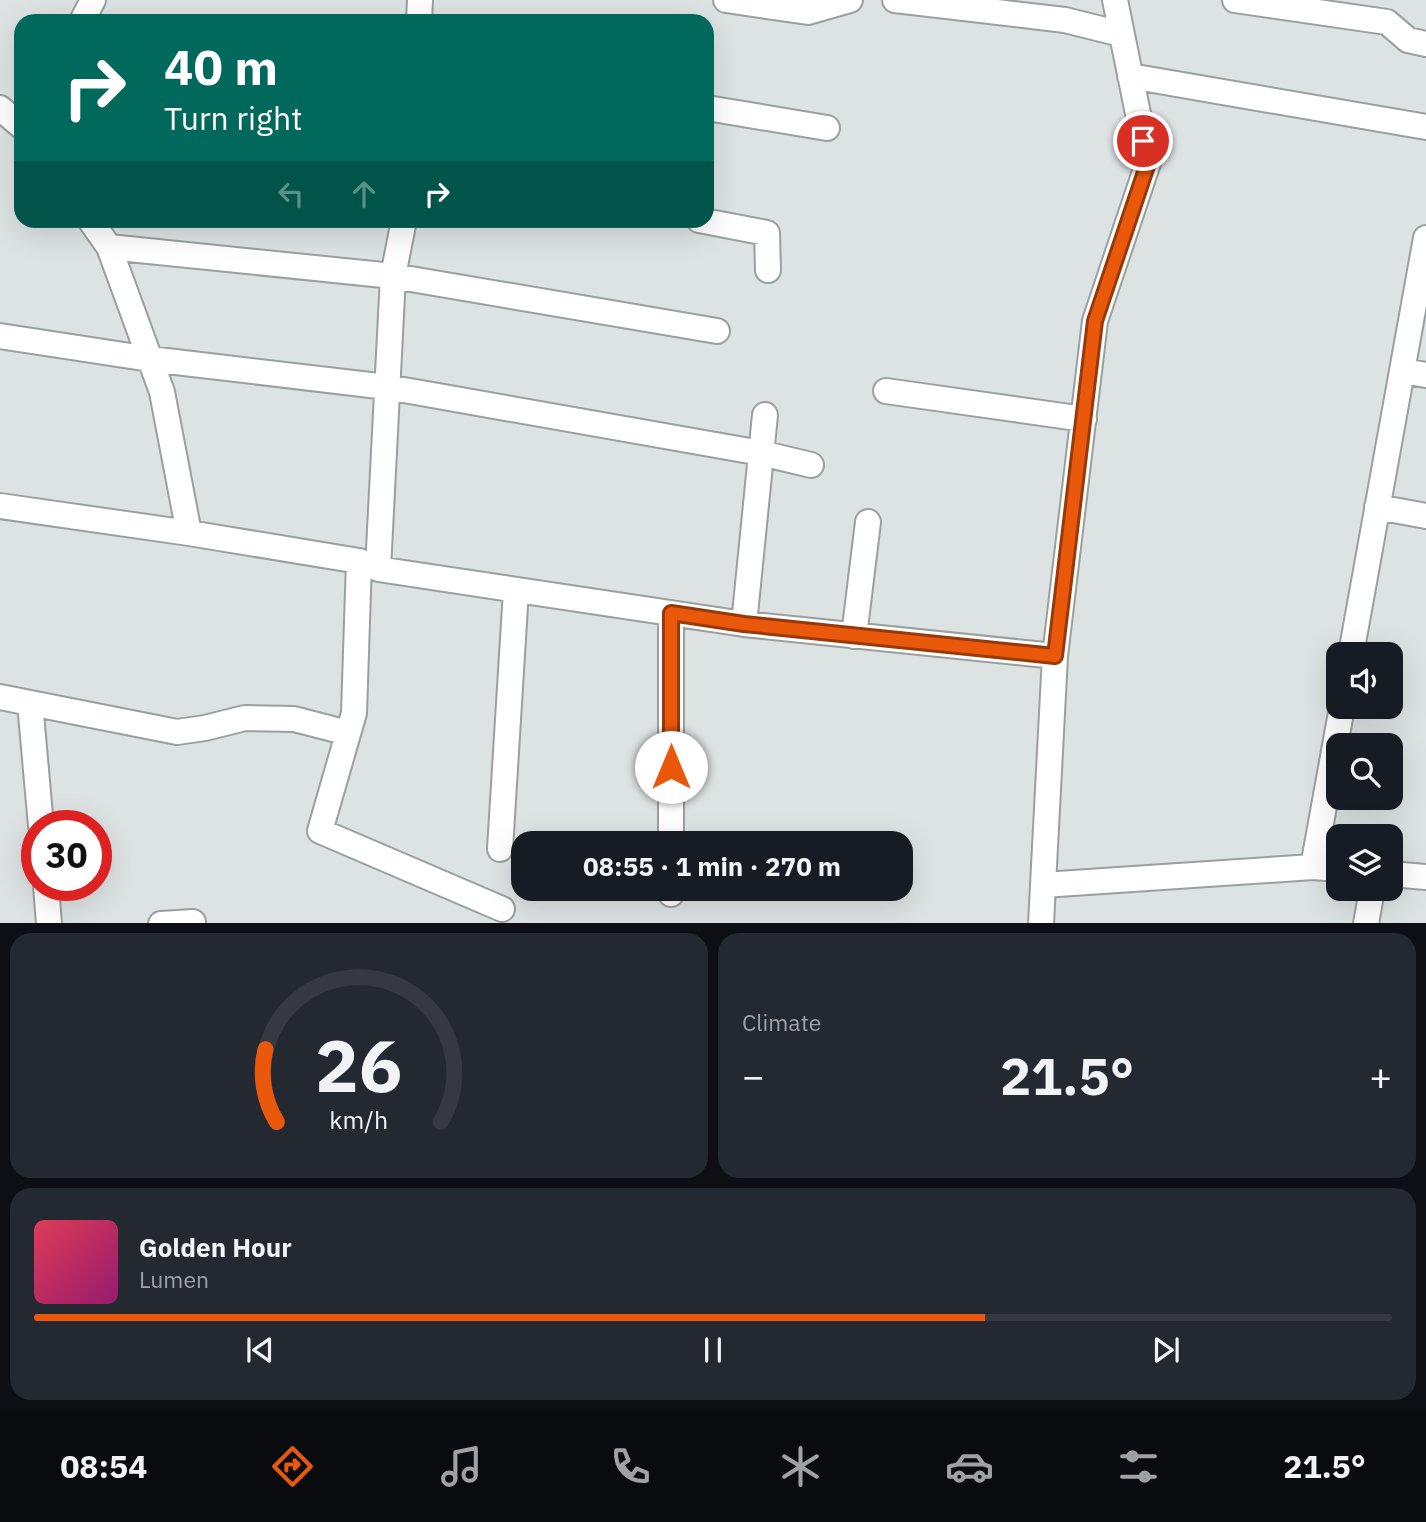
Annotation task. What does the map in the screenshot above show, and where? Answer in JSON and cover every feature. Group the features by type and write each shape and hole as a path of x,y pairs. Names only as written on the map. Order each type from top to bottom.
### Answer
{"street":[{"path":"726,0 808,12 850,0"},
{"path":"895,0 1065,20 1121,34"},
{"path":"1040,923 1055,656 1095,321 1148,163 1115,0"},
{"path":"1235,0 1387,22 1408,40 1426,44"},
{"path":"1130,76 1426,127"},
{"path":"0,108 14,120"},
{"path":"714,109 827,128"},
{"path":"714,223 767,233 768,270"},
{"path":"96,228 109,247 162,392 189,533"},
{"path":"402,228 393,276 387,387 354,713 320,831 502,909"},
{"path":"1353,642 1377,508 1414,373 1426,238"},
{"path":"109,247 393,276 717,331"},
{"path":"0,336 149,359 387,387 761,453 811,465"},
{"path":"886,391 1084,419"},
{"path":"744,624 765,415"},
{"path":"0,506 189,533 516,590 744,624 1055,656"},
{"path":"1377,508 1426,516"},
{"path":"854,636 868,522"},
{"path":"500,849 516,590"},
{"path":"671,613 671,831"},
{"path":"0,697 177,732 245,718 294,719 348,733"},
{"path":"30,703 39,810"},
{"path":"1313,867 1340,719"},
{"path":"1043,885 1326,868"},
{"path":"1403,874 1425,873"},
{"path":"47,901 49,923"},
{"path":"1366,923 1370,901"},
{"path":"161,923 193,922"}],"route":[{"path":"671,767 671,613 744,624 1055,656 1095,321 1148,163 1143,141"}]}
